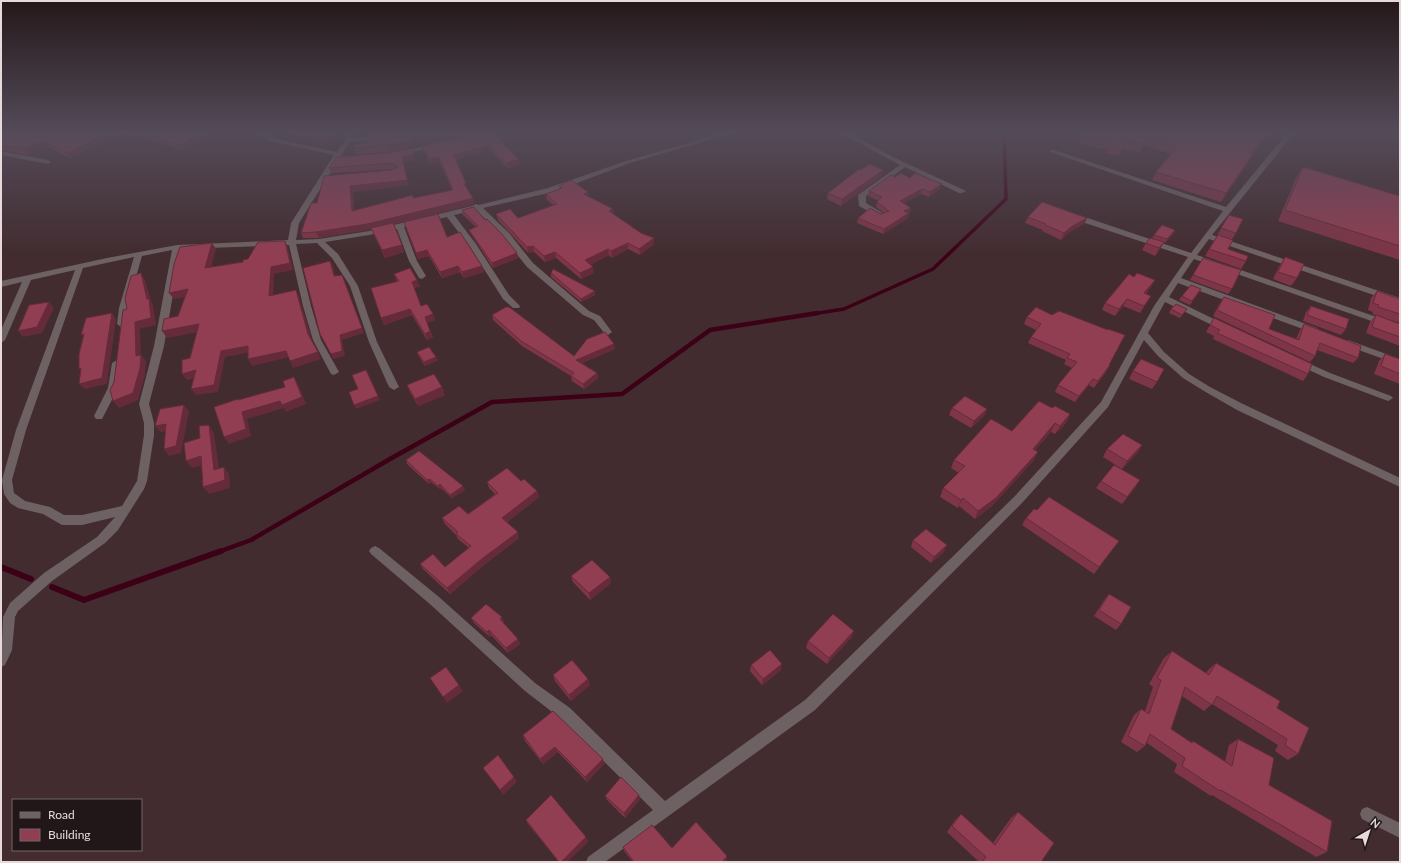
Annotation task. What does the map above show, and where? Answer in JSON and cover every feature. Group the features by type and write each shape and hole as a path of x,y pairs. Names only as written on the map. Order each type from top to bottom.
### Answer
{"street":[{"path":"327,172 295,223 292,242 315,333 334,372"},
{"path":"1,284 80,266 177,248 319,241 369,233 571,183 600,172"},
{"path":"883,215 865,207 862,204 862,195 894,172"},
{"path":"922,172 962,191"},
{"path":"1115,172 1228,210"},
{"path":"600,860 664,810 810,705 1018,500 1105,404 1143,333 1176,279 1207,236 1259,172"},
{"path":"323,178 335,177"},
{"path":"476,206 506,235 530,265 586,313 597,318 608,332"},
{"path":"448,213 473,246 506,296 516,306"},
{"path":"1063,213 1193,256 1400,328"},
{"path":"400,225 413,261 422,276"},
{"path":"1207,236 1400,301"},
{"path":"319,241 335,256 354,286 373,342 394,388"},
{"path":"1,661 6,650 9,617 14,607 48,577 101,540 114,527 142,482 149,434 149,423 144,404 159,346 177,248"},
{"path":"120,332 123,308 139,254"},
{"path":"80,266 21,430 7,480 9,494 14,500 22,505 46,510 62,520 82,520 124,510"},
{"path":"1,340 28,278"},
{"path":"1176,279 1325,334"},
{"path":"1164,298 1230,330"},
{"path":"1143,333 1161,354 1186,376 1207,389 1240,407 1400,483"},
{"path":"1340,340 1400,362"},
{"path":"100,416 113,388 118,355"},
{"path":"1289,358 1327,375 1388,398"},
{"path":"375,551 435,601 530,687 565,713 664,810"},
{"path":"1367,814 1400,831"}],"building":[{"path":"366,172 405,172 407,180 350,186 352,211 413,195 413,198 453,190 445,172 461,172 466,183 464,184 473,198 367,224 301,233 311,203 317,203 324,176"},
{"path":"855,172 880,172 842,199 828,193"},
{"path":"1157,172 1240,172 1226,193"},
{"path":"1301,172 1321,172 1400,196 1400,246 1285,210"},
{"path":"901,173 910,178 915,173 942,184 930,192 922,189 900,201 911,208 904,211 909,213 884,229 858,218 870,208 881,214 889,211 877,202 882,197 869,191 891,175 895,177"},
{"path":"571,180 588,192 584,194 613,209 609,211 641,233 654,238 639,249 628,243 611,251 608,249 585,260 593,267 580,273 555,252 544,256 533,246 527,247 496,214 510,209 518,218 557,204 546,194 562,188 559,186"},
{"path":"1042,202 1087,218 1071,227 1064,233 1028,217"},
{"path":"474,207 485,220 487,219 501,233 517,253 492,263 469,230 478,226 462,210"},
{"path":"438,214 447,237 460,232 482,266 462,272 458,266 440,272 427,250 416,253 404,222"},
{"path":"1229,215 1243,219 1236,233 1221,228"},
{"path":"393,223 402,245 382,250 371,228"},
{"path":"1162,225 1175,230 1167,239 1154,235"},
{"path":"1218,235 1233,240 1228,249 1248,256 1246,261 1209,249"},
{"path":"1150,238 1164,242 1159,248 1146,243"},
{"path":"285,241 290,263 271,267 269,296 296,290 308,334 318,352 290,361 286,351 248,359 248,346 221,351 214,385 191,389 196,370 182,374 182,360 190,358 199,324 162,331 164,319 178,316 188,289 169,293 174,264 180,247 212,243 205,268 243,262 243,260 248,259 258,242"},
{"path":"1285,257 1304,264 1297,278 1278,272"},
{"path":"1203,258 1241,270 1232,289 1193,275"},
{"path":"330,261 334,276 342,275 362,328 340,335 342,351 331,354 320,334 303,268"},
{"path":"410,268 417,280 412,282 421,306 427,304 433,314 425,317 430,331 425,334 410,309 381,318 371,288 399,281 394,274"},
{"path":"553,269 595,291 581,299 551,273"},
{"path":"141,273 147,299 149,299 151,318 135,322 136,356 141,355 140,368 133,393 113,401 110,390 114,382 123,310 127,309 125,298 131,276"},
{"path":"1137,273 1155,280 1144,293 1151,296 1144,306 1127,299 1119,309 1105,303 1129,274 1134,277"},
{"path":"1191,285 1201,289 1192,301 1182,296"},
{"path":"1377,291 1400,299 1400,314 1378,307 1379,305 1373,303"},
{"path":"1224,297 1275,315 1269,329 1299,340 1304,324 1361,346 1358,358 1320,343 1315,356 1217,310"},
{"path":"49,302 37,327 18,331 29,305"},
{"path":"1176,304 1187,309 1182,315 1171,309"},
{"path":"1311,306 1349,319 1346,329 1307,315"},
{"path":"506,307 509,307 574,356 587,339 605,332 614,344 576,360 597,373 583,384 571,376 574,373 521,341 492,315"},
{"path":"1036,307 1052,315 1059,311 1125,335 1110,365 1098,381 1093,379 1079,396 1058,385 1077,362 1067,358 1070,354 1031,337 1041,324 1027,317"},
{"path":"112,313 102,378 79,384 81,368 79,369 79,354 84,334 81,335 86,318"},
{"path":"1376,315 1400,324 1400,337 1372,327"},
{"path":"1214,318 1312,364 1308,374 1217,333 1220,330 1210,325"},
{"path":"429,347 436,357 424,362 417,352"},
{"path":"1385,354 1400,359 1400,374 1381,366"},
{"path":"1141,359 1164,369 1157,382 1133,371"},
{"path":"366,370 378,396 354,405 349,392 358,389 352,375"},
{"path":"434,374 442,387 415,399 407,385"},
{"path":"294,377 302,397 282,405 280,401 242,412 246,429 224,437 214,407 285,387 283,381"},
{"path":"965,396 987,409 974,421 952,408"},
{"path":"1039,401 1052,408 1055,406 1070,414 1060,426 1055,423 1033,449 1038,452 996,498 978,511 963,498 961,500 943,488 965,466 954,460 991,419 1012,431"},
{"path":"184,405 176,446 164,449 166,424 155,426 160,409"},
{"path":"209,425 214,470 224,467 225,480 203,487 201,456 186,461 184,443 200,438 199,426"},
{"path":"1123,434 1142,445 1127,461 1107,449"},
{"path":"419,451 463,486 450,495 440,484 438,486 430,479 427,480 406,460"},
{"path":"1114,465 1140,480 1127,497 1101,481"},
{"path":"507,468 521,481 524,479 537,491 502,518 518,532 483,558 447,588 420,564 433,554 445,567 471,546 456,534 458,532 442,518 459,506 468,514 498,493 487,482"},
{"path":"1049,497 1119,541 1099,567 1026,518 1034,509 1037,510"},
{"path":"926,529 947,545 934,557 913,540"},
{"path":"592,560 610,577 589,593 571,576"},
{"path":"1109,594 1131,607 1121,624 1099,610"},
{"path":"486,604 502,617 500,619 518,639 506,648 489,630 487,632 471,618"},
{"path":"833,614 854,631 829,658 808,641"},
{"path":"770,650 782,664 763,679 751,665"},
{"path":"1172,651 1209,675 1216,663 1280,701 1277,708 1309,728 1298,754 1285,745 1287,739 1217,696 1212,705 1185,687 1171,729 1232,766 1238,739 1274,758 1269,785 1332,821 1327,852 1221,790 1220,791 1182,766 1185,758 1150,734 1145,746 1128,736 1141,709 1149,714 1161,680 1157,678"},
{"path":"572,660 588,679 569,695 553,675"},
{"path":"446,667 459,685 443,697 430,678"},
{"path":"553,711 603,759 585,777 555,747 540,759 523,735"},
{"path":"498,755 514,777 500,790 483,768"},
{"path":"621,777 639,795 624,813 605,796"},
{"path":"551,795 586,837 561,862 559,862 526,820"},
{"path":"1018,812 1054,843 1041,862 982,862 986,857 952,826 961,814 995,845"},
{"path":"696,822 727,856 722,862 634,862 623,847 652,825 672,848"}],"waterway":[{"path":"812,314 844,309 933,269 1006,199 1005,172"},
{"path":"218,552 251,540 390,459 492,402 622,394 710,330 818,313"},
{"path":"52,587 84,600 221,551"},
{"path":"1,567 31,579"}]}
